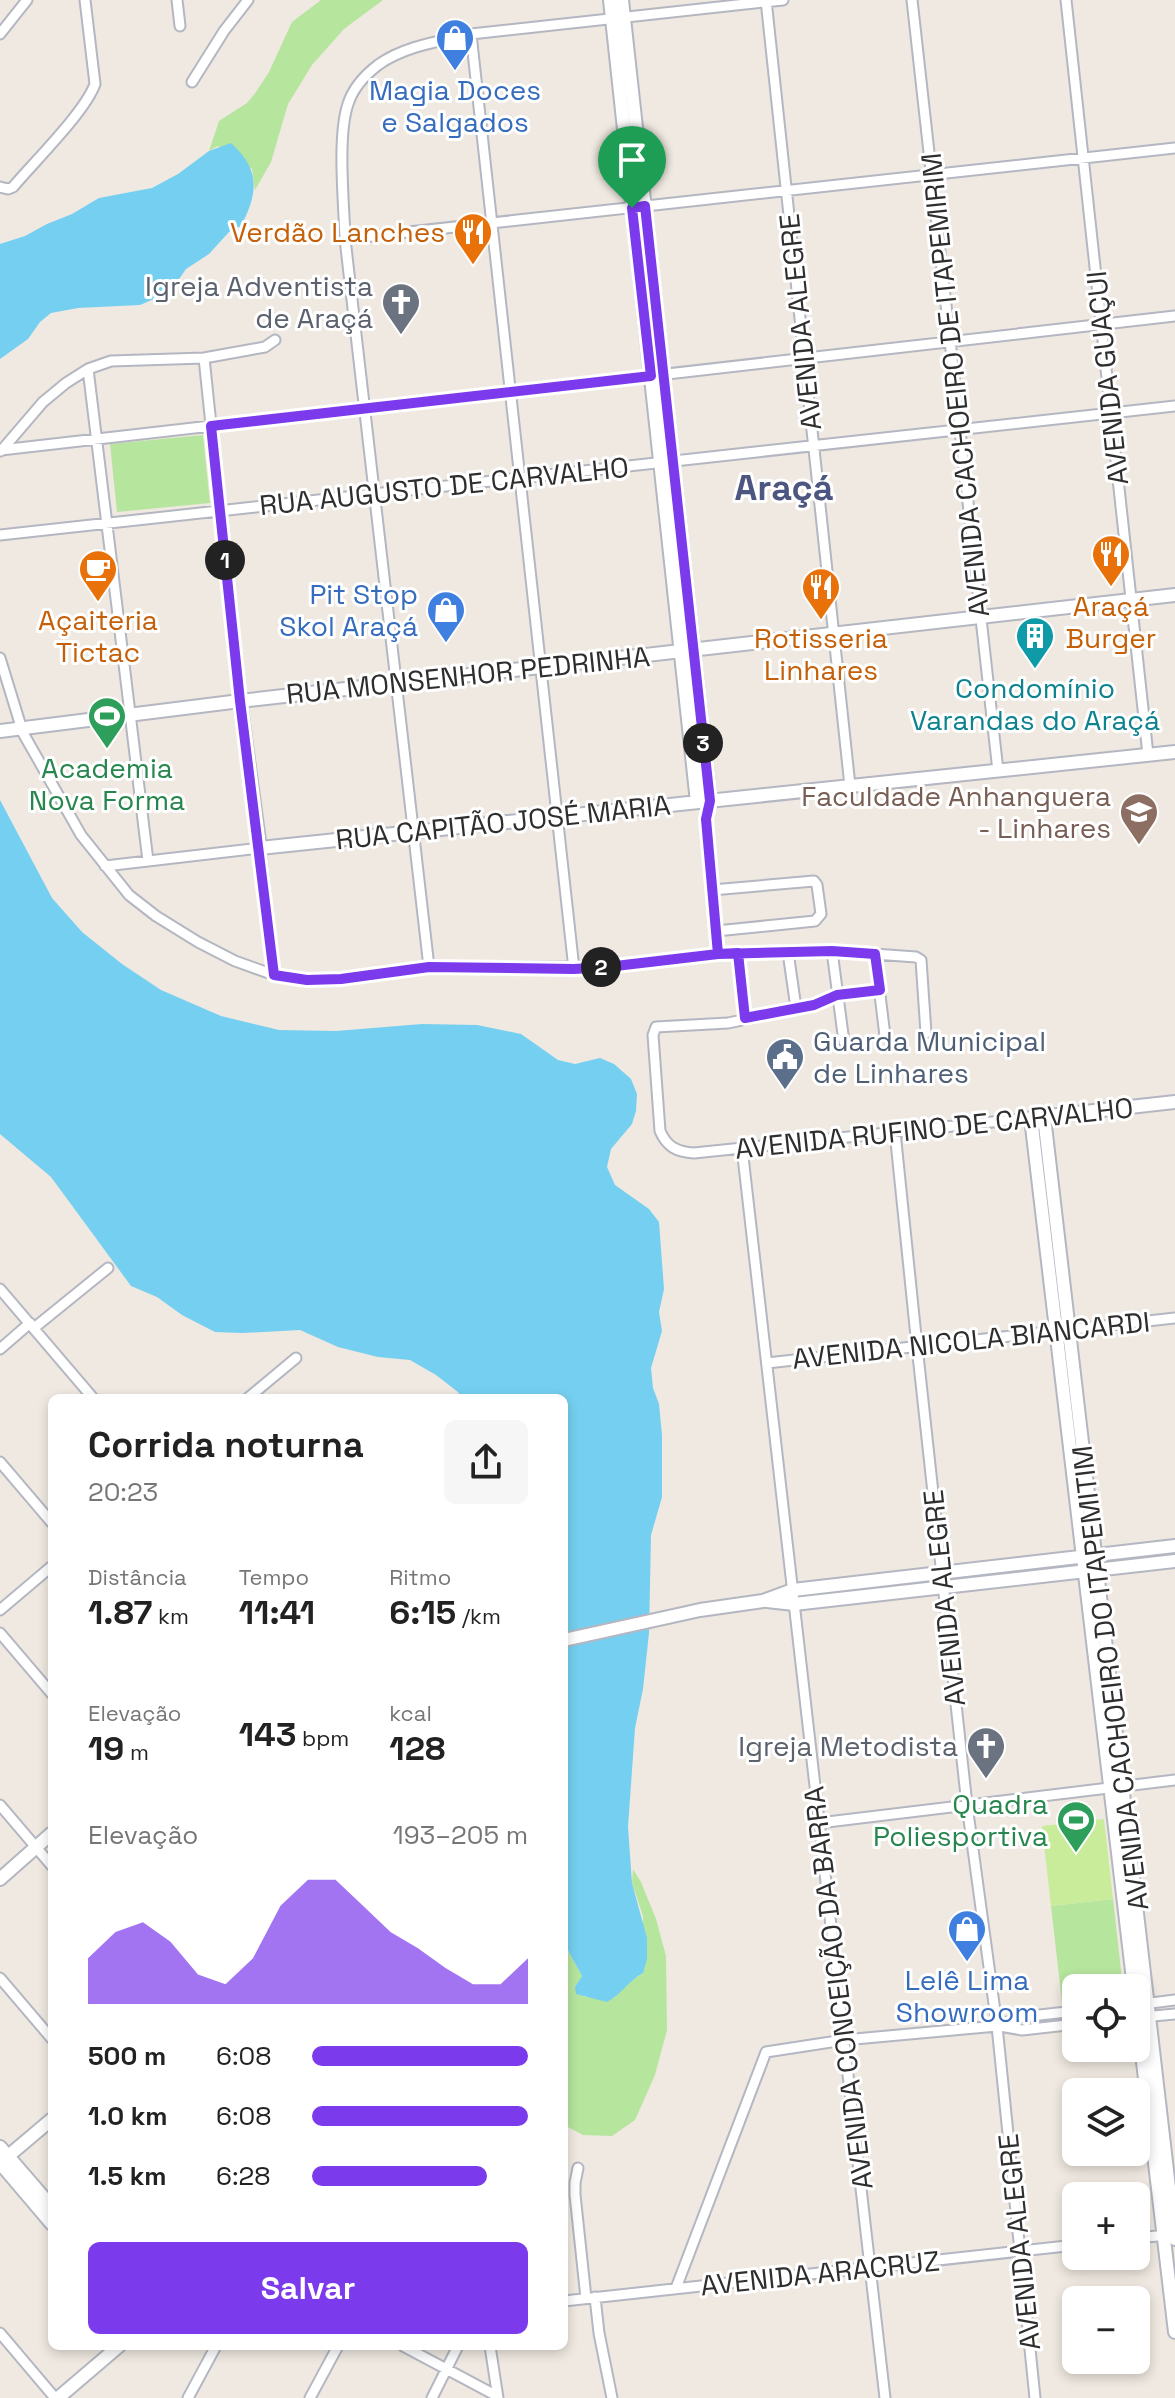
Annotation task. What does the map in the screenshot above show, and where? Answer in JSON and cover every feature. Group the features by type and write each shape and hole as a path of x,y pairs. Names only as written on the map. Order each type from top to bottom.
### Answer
{"main road":[{"path":"610,0 618,19 703,802"},
{"path":"618,19 622,0"},
{"name":"RUA MONSENHOR PEDRINHA","path":"0,731 1175,595"},
{"path":"240,701 260,848"},
{"name":"RUA CAPITÃO JOSÉ MARIA","path":"260,848 1175,752"},
{"name":"AVENIDA RUFINO DE CARVALHO","path":"1038,1117 1175,1102"},
{"path":"1038,1117 1116,1787 1133,1974"},
{"path":"568,1639 700,1610 763,1601 793,1590 1175,1546"},
{"path":"763,1601 794,1604 1175,1561"},
{"name":"AVENIDA CACHOEIRO DO ITAPEMITIM","path":"1116,1787 1136,1974"},
{"path":"0,1879 48,1836"},
{"path":"1147,2062 1172,2235 1175,2332"},
{"path":"3,2156 48,2122"},
{"path":"3,2156 48,2203"},
{"path":"3,2156 48,2218"},
{"path":"57,2398 114,2350"}],"street":[{"path":"0,34 27,0"},
{"path":"0,187 13,187 81,108 95,84 85,0"},
{"path":"177,0 180,26"},
{"path":"192,82 248,0"},
{"path":"429,967 345,239 343,129 348,102 359,83 379,64 403,52 441,41 471,34 783,0"},
{"name":"AVENIDA CACHOEIRO DE ITAPEMIRIM","path":"912,0 998,771"},
{"name":"AVENIDA GUAÇUI","path":"1066,0 1148,755"},
{"name":"AVENIDA ALEGRE","path":"766,1 850,786"},
{"path":"471,34 574,969"},
{"path":"345,239 1175,148"},
{"path":"1,451 1175,316"},
{"path":"1,451 43,402 88,369 111,361 204,358 265,347 275,340"},
{"path":"204,358 240,701"},
{"path":"88,369 148,861"},
{"name":"RUA AUGUSTO DE CARVALHO","path":"0,535 1175,406"},
{"path":"0,658 21,728 81,835 105,866 129,895 156,916 235,961 274,975 307,980 341,979 429,967 607,967 738,953 832,951 919,958 926,1033"},
{"path":"703,802 718,954"},
{"path":"105,866 260,848 274,975"},
{"path":"712,890 811,880 817,885 821,914 818,920 716,931"},
{"path":"832,951 844,1042"},
{"path":"788,952 796,1008"},
{"path":"738,953 745,1018 814,1005 837,995 880,990"},
{"path":"875,954 885,1036"},
{"name":"AVENIDA RUFINO DE CARVALHO","path":"745,1018 728,1023 660,1025 655,1030 660,1131 671,1147 694,1153 1038,1117"},
{"name":"AVENIDA ALEGRE","path":"895,1132 967,1805 997,2026 1035,2398"},
{"name":"AVENIDA CONCEIÇÃO DA BARRA","path":"742,1148 885,2398"},
{"path":"0,1349 108,1268"},
{"path":"0,1289 90,1394"},
{"name":"AVENIDA NICOLA BIANCARDI","path":"767,1363 1175,1318"},
{"path":"253,1394 296,1358"},
{"path":"0,1462 48,1518"},
{"path":"0,1610 48,1569"},
{"path":"0,1633 48,1689"},
{"path":"819,1823 1175,1780"},
{"path":"0,1805 48,1861"},
{"path":"0,1978 48,2034"},
{"path":"1150,2007 1175,2000"},
{"path":"1150,2011 1175,2014"},
{"path":"997,2026 1021,2017 1062,2013"},
{"path":"676,2288 766,2052 844,2040 997,2026 1022,2030 1062,2026"},
{"path":"578,2168 575,2195 590,2298 612,2398"},
{"path":"1150,2237 1172,2235"},
{"name":"AVENIDA ARACRUZ","path":"568,2301 1062,2246"},
{"path":"0,2333 57,2398"},
{"path":"188,2398 214,2350"},
{"path":"310,2398 336,2350"},
{"path":"411,2350 497,2397"},
{"path":"432,2398 456,2350"},
{"path":"491,2350 497,2397"}],"green space":[{"path":"321,0 383,0 344,29 312,65 288,104 271,162 255,190 252,169 218,146 209,151 219,121 247,103 269,72 292,22"},
{"path":"203,435 210,503 117,512 110,444"},
{"name":"Quadra Poliesportiva","path":"1104,1819 1113,1899 1051,1906 1042,1826"},
{"path":"633,1869 656,1919 666,1956 667,2030 655,2075 635,2120 612,2136 583,2135 568,2127 568,1950 582,1976 575,1987 585,1997 614,1998 625,1985 643,1973 643,1916 632,1883"},
{"path":"1113,1899 1121,1974 1062,1974 1062,2002 1051,1906"}],"water":[{"path":"231,143 248,163 254,182 251,203 241,226 229,232 209,254 186,269 163,295 140,305 78,308 51,313 28,339 0,359 0,244 25,236 99,198 152,188 178,174 209,151"},
{"path":"0,800 52,898 82,932 161,990 221,1016 279,1030 336,1031 422,1024 477,1025 521,1034 558,1060 575,1064 600,1058 614,1064 631,1079 637,1094 636,1111 632,1124 611,1149 607,1167 615,1185 649,1209 659,1222 664,1289 659,1312 662,1331 651,1368 662,1435 662,1497 651,1535 649,1633 635,1728 628,1827 632,1883 647,1938 647,1959 643,1973 616,1996 607,2002 576,1994 575,1987 582,1976 568,1950 568,1394 459,1394 436,1375 410,1360 378,1357 338,1347 300,1330 215,1332 182,1315 157,1297 131,1286 51,1177 0,1134"}],"place":[{"name":"Magia Doces e Salgados","path":"455,72"},
{"name":"Verdão Lanches","path":"473,266"},
{"name":"Igreja Adventista de Araçá","path":"401,336"},
{"name":"Araçá Burger","path":"1111,588"},
{"name":"Açaiteria Tictac","path":"98,603"},
{"name":"Rotisseria Linhares","path":"821,621"},
{"name":"Pit Stop Skol Araçá","path":"446,644"},
{"name":"Condomínio Varandas do Araçá","path":"1035,670"},
{"name":"Academia Nova Forma","path":"107,750"},
{"name":"Faculdade Anhanguera - Linhares","path":"1139,846"},
{"name":"Guarda Municipal de Linhares","path":"785,1091"},
{"name":"Igreja Metodista","path":"986,1780"},
{"name":"Quadra Poliesportiva","path":"1076,1854"},
{"name":"Lelê Lima Showroom","path":"967,1963"}],"district":[{"name":"Araçá","path":"784,488"}],"route":[{"path":"632,208 645,206 710,801 706,819 718,954 738,953 745,1018 814,1005 837,995 880,990 875,954 832,951 738,953 718,954 574,969 429,967 341,979 307,980 274,975 240,701 211,426 651,376 632,208"}]}
